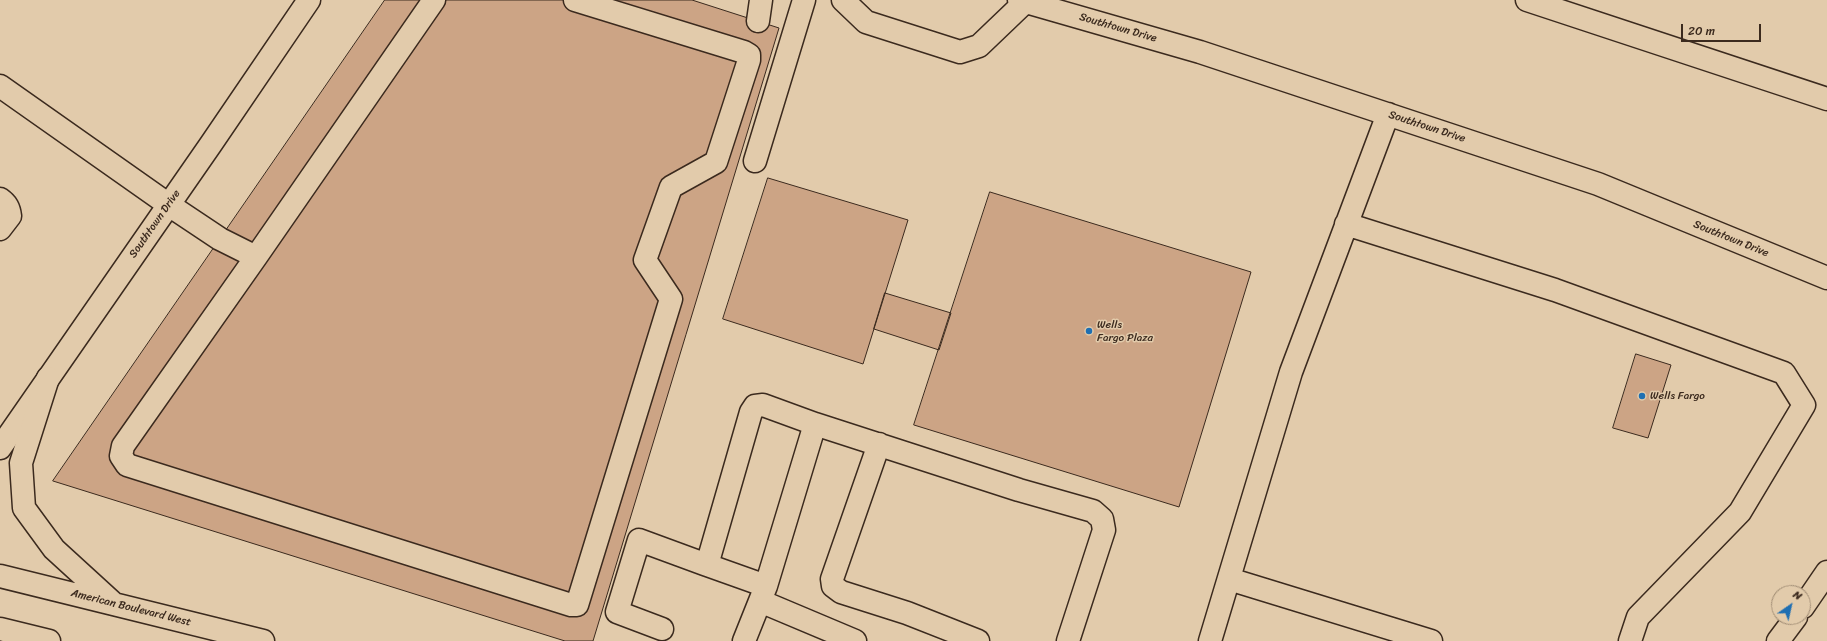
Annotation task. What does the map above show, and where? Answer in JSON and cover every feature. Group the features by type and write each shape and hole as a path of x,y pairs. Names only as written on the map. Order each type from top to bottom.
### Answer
{"main road":[{"name":"Southtown Drive","path":"0,448 309,0"},
{"path":"434,0 123,446 121,456 127,465 572,605 577,605 671,299 645,260 671,187 716,162 749,56 744,52 575,0"},
{"path":"758,21 762,0"},
{"path":"755,162 804,0"},
{"path":"843,0 866,22 960,52 979,46 1022,1"},
{"path":"1527,0 1827,99"},
{"name":"Southtown Drive","path":"1022,1 1200,52 1598,184 1827,278"},
{"path":"1,89 220,239 256,257"},
{"path":"1210,641 1291,372 1388,114"},
{"path":"0,199 6,203 10,216 0,229"},
{"path":"1346,224 1555,290 1784,373 1804,405 1740,512 1638,617 1630,641"},
{"path":"48,378 21,463 24,508 54,549 114,604"},
{"path":"707,565 752,412 755,406 763,405 815,424 1019,490 1093,511 1102,519 1104,530 1068,641"},
{"path":"744,641 763,594 815,424"},
{"path":"879,444 832,580 833,586 841,592 907,613 978,641"},
{"path":"662,628 617,612 639,540 707,565 855,641"},
{"path":"1811,595 1827,572"},
{"name":"American Boulevard West","path":"0,576 263,641"},
{"path":"1229,579 1431,641"},
{"path":"1778,641 1790,625"},
{"path":"0,629 49,641"}],"building":[{"path":"385,0 692,0 779,28 593,641 565,641 53,481"},
{"path":"768,178 908,220 863,364 723,319"},
{"name":"Wells Fargo Plaza","path":"990,192 1251,272 1179,507 914,425"},
{"path":"885,293 951,313 939,350 874,329"},
{"name":"Wells Fargo","path":"1636,354 1671,365 1648,438 1613,428"}],"place":[{"name":"Wells Fargo Plaza","path":"1089,331"},
{"name":"Wells Fargo","path":"1642,396"}]}
